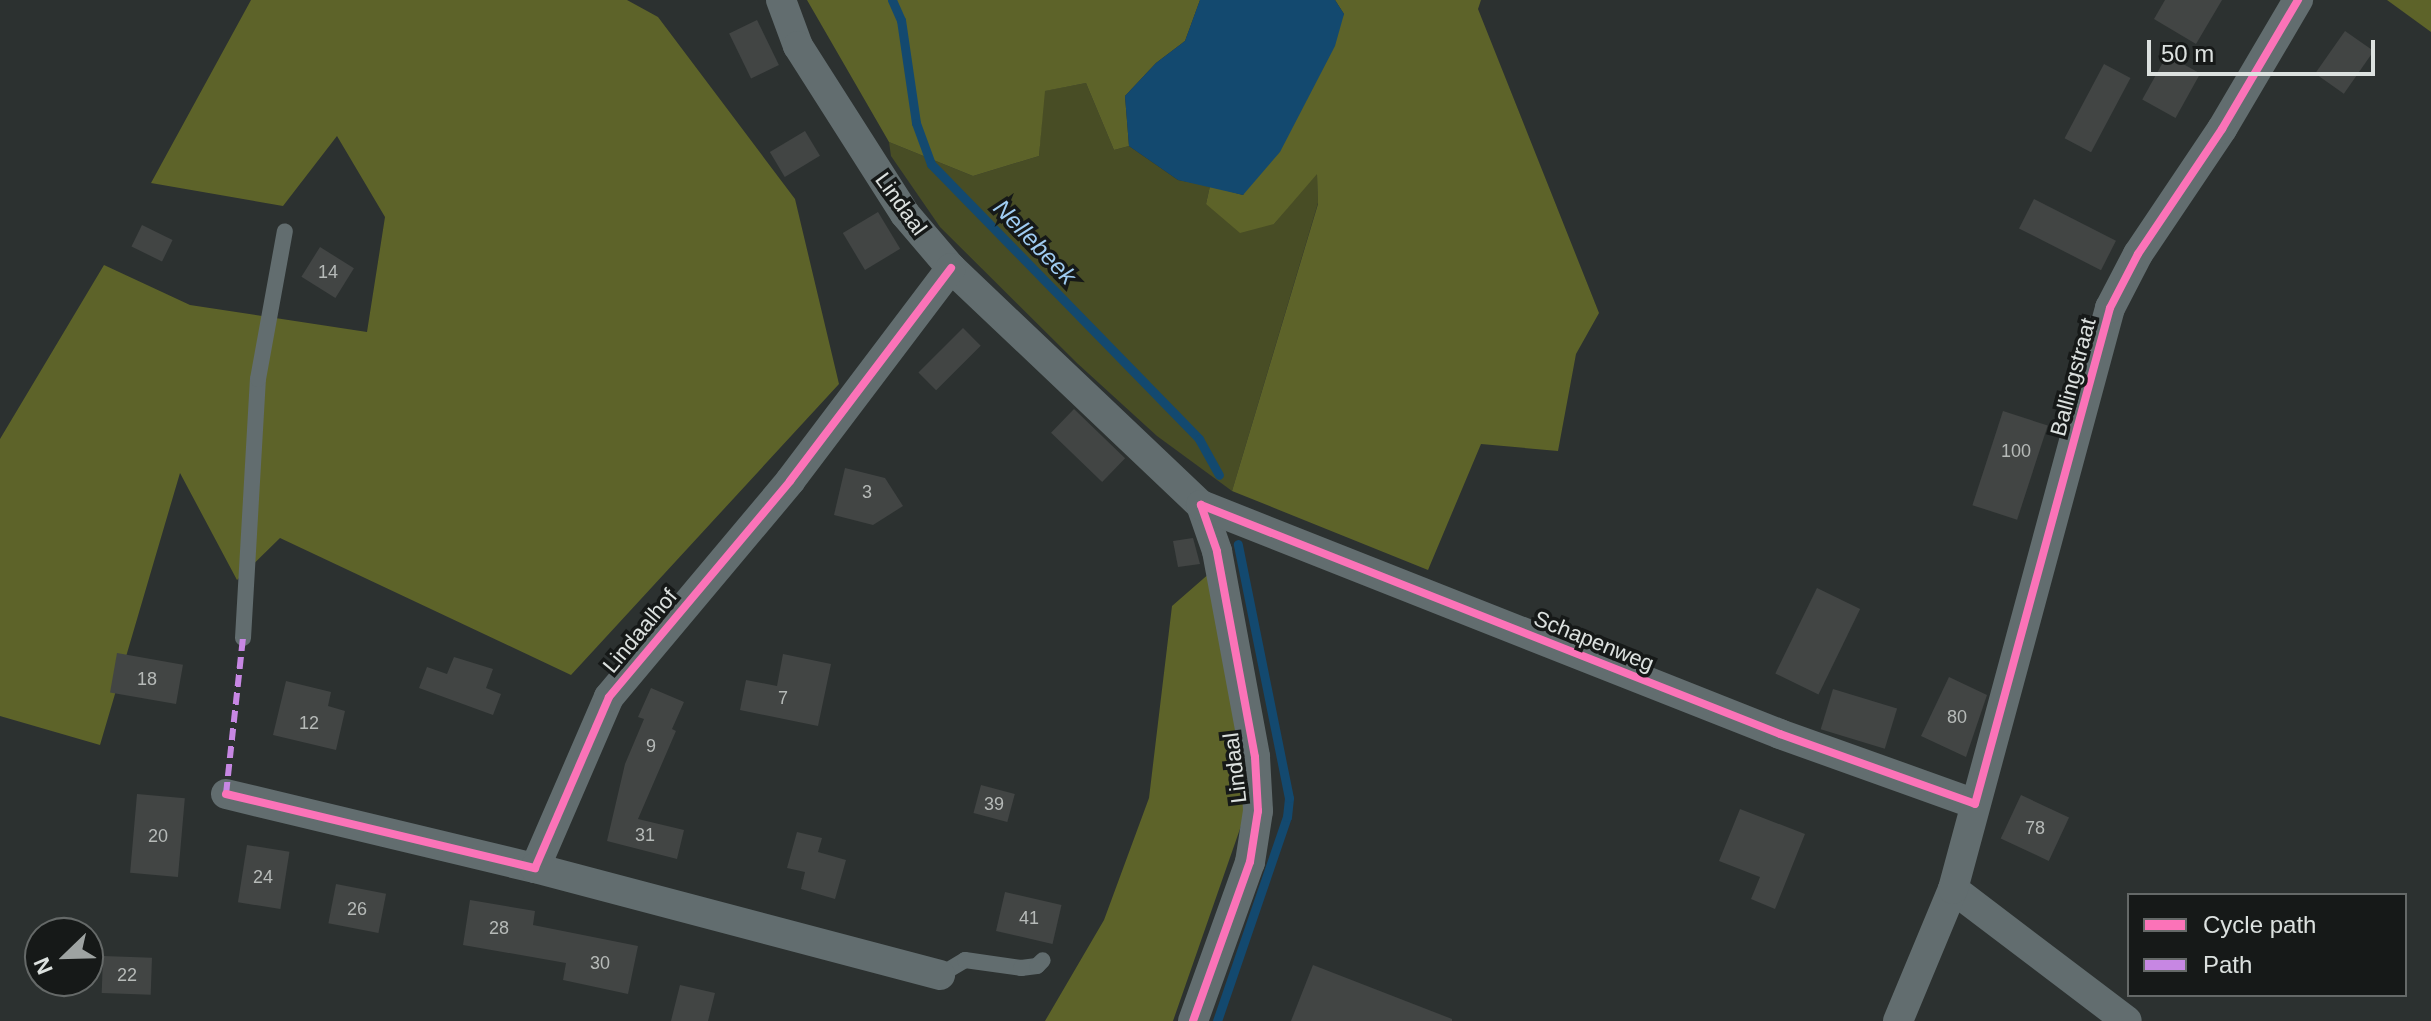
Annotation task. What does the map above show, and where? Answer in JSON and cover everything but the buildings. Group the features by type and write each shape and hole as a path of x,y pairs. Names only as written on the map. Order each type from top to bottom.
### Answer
{"street":[{"name":"Lindaal","path":"781,0 798,46 842,120 905,214 951,268 1201,505 1217,551 1255,757 1258,811 1250,862 1193,1021"},
{"name":"Ballingstraat","path":"1898,1021 1953,889 2110,308 2138,254 2222,129 2298,0"},
{"name":"Lindaalhof","path":"535,868 609,697 790,481 951,268"},
{"name":"Schapenweg","path":"1201,505 1780,734 1975,804"},
{"path":"226,794 535,868 940,975"},
{"path":"1953,889 2127,1021"}],"lane":[{"path":"243,638 258,379 285,231"},
{"path":"940,975 965,960 1021,968 1037,966 1043,960"}],"green space":[{"path":"251,0 627,0 658,17 795,199 839,384 571,675 280,538 237,580 180,473 100,745 0,716 0,439 104,265 190,305 367,332 385,217 337,136 283,206 151,183"},
{"path":"807,0 1200,0 1185,41 1156,63 1125,96 1129,146 1114,150 1086,83 1045,91 1039,156 973,176 889,142"},
{"path":"1335,0 1481,0 1478,9 1599,313 1576,354 1558,451 1481,444 1428,570 1232,491 1318,204 1317,174 1274,224 1240,233 1206,204 1210,186 1243,195 1344,14"},
{"path":"2387,0 2431,0 2431,32"},
{"path":"1086,83 1114,150 1129,146 1178,180 1210,186 1206,204 1274,224 1317,172 1318,203 1232,491 1157,436 1078,364 940,227 891,156 889,142 973,176 1039,156 1044,91"},
{"path":"1211,572 1256,783 1173,1021 1045,1021 1104,920 1149,798 1172,606"}],"water":[{"path":"1200,0 1335,0 1344,14 1335,46 1280,152 1243,195 1178,180 1129,146 1125,96 1156,63 1185,41"}],"waterway":[{"name":"Nellebeek","path":"892,0 901,20 916,123 931,164 1199,439 1219,475"},
{"name":"Nellebeek","path":"1217,1021 1287,817 1289,798 1238,544"}],"marked path":[{"path":"226,794 243,638"}],"cycle path":[{"path":"1201,505 1780,734 1975,804 2110,308 2138,254 2222,129 2298,0"},
{"path":"226,794 535,868 609,697 790,481 951,268"},
{"path":"1193,1021 1250,862 1258,811 1255,757 1217,551 1201,505"}]}
